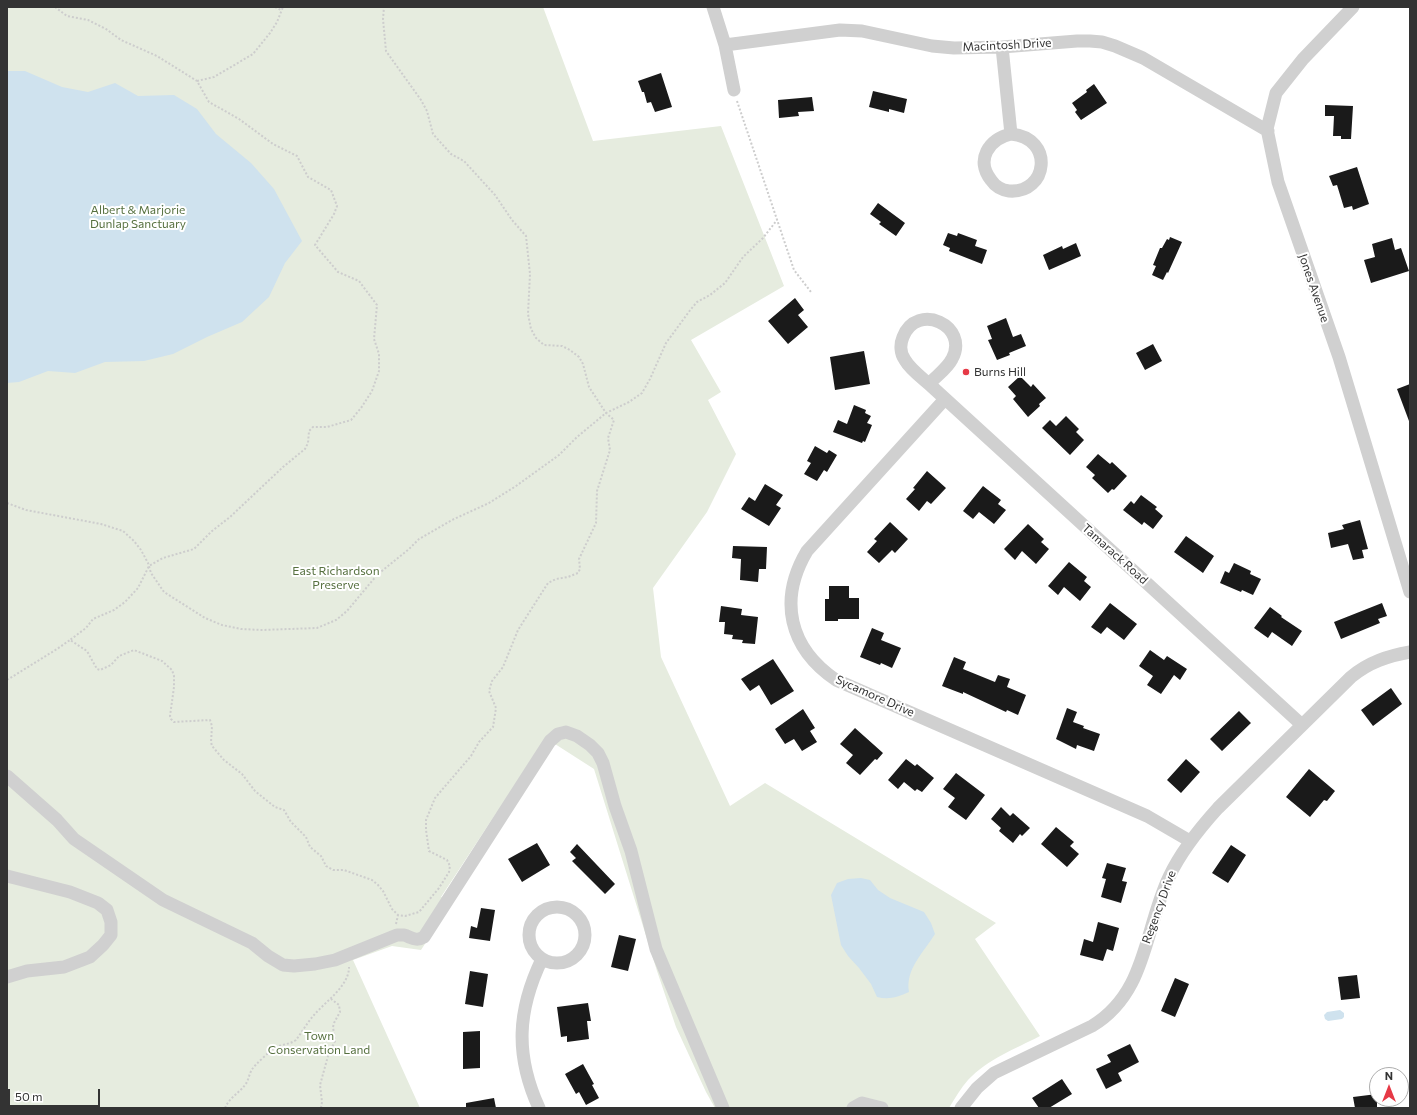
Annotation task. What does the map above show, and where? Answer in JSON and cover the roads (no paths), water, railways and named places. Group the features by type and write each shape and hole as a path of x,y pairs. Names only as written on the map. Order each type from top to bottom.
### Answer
{"street":[{"path":"713,7 725,45 734,90"},
{"name":"Jones Avenue","path":"1353,7 1303,59 1276,93 1267,129 1278,182 1339,357 1410,592"},
{"name":"Macintosh Drive","path":"725,45 840,30 862,31 932,46 954,48 1002,47 1090,41 1115,46 1143,58 1268,132"},
{"path":"1002,47 1011,134"},
{"path":"1011,134 1021,135 1030,139 1037,146 1041,155 1039,175 1033,183 1025,189 1015,191 998,187 989,177 984,165 988,148 998,138 1011,134"},
{"name":"Tamarack Road","path":"929,384 952,360 955,343 952,332 944,324 928,319 912,325 904,333 901,350 905,361 929,384 945,399 1302,725"},
{"name":"Sycamore Drive","path":"945,399 807,551 801,562 793,585 791,610 793,622 802,645 817,664 836,680 1147,816 1190,841"},
{"name":"Regency Drive","path":"961,1108 977,1088 994,1073 1092,1026 1116,1006 1134,981 1168,878 1190,841 1218,808 1342,685 1360,670 1382,658 1410,652"},
{"path":"7,776 57,820 74,839 163,900 252,943 268,956 283,965 294,966 335,960 396,935 404,935 412,939 420,939 424,937 550,741 558,734 566,732 578,736 598,753 603,763 615,806 631,850 656,949 723,1108"},
{"path":"7,876 70,892 98,903 107,910 111,922 111,934 90,957 64,967 27,971 7,977"},
{"path":"557,907 568,910 578,917 583,928 584,939 580,950 571,959 566,961 554,962 542,959 534,951 529,940 532,922 535,917 545,910 557,907"},
{"path":"539,1108 526,1072 522,1032 523,1018 529,992 542,959"},
{"path":"853,1108 862,1103 882,1108"}],"water":[{"name":"Albert & Marjorie Dunlap Sanctuary","path":"7,71 25,71 62,87 88,92 115,83 138,96 174,95 197,109 216,134 251,163 274,189 302,241 285,263 269,297 242,322 173,354 144,361 105,362 75,373 48,371 19,382 7,383"},
{"path":"861,878 870,880 878,890 890,898 924,912 931,923 935,934 916,961 910,976 909,992 897,997 877,997 871,984 841,945 831,895 837,883 848,879"},
{"path":"1340,1010 1344,1013 1344,1017 1342,1019 1328,1021 1325,1019 1324,1015 1327,1012"}],"place":[{"name":"Burns Hill","path":"966,372"}],"park label":[{"name":"East Richardson Preserve","path":"336,578"},
{"name":"Town Conservation Land","path":"319,1043"}]}
